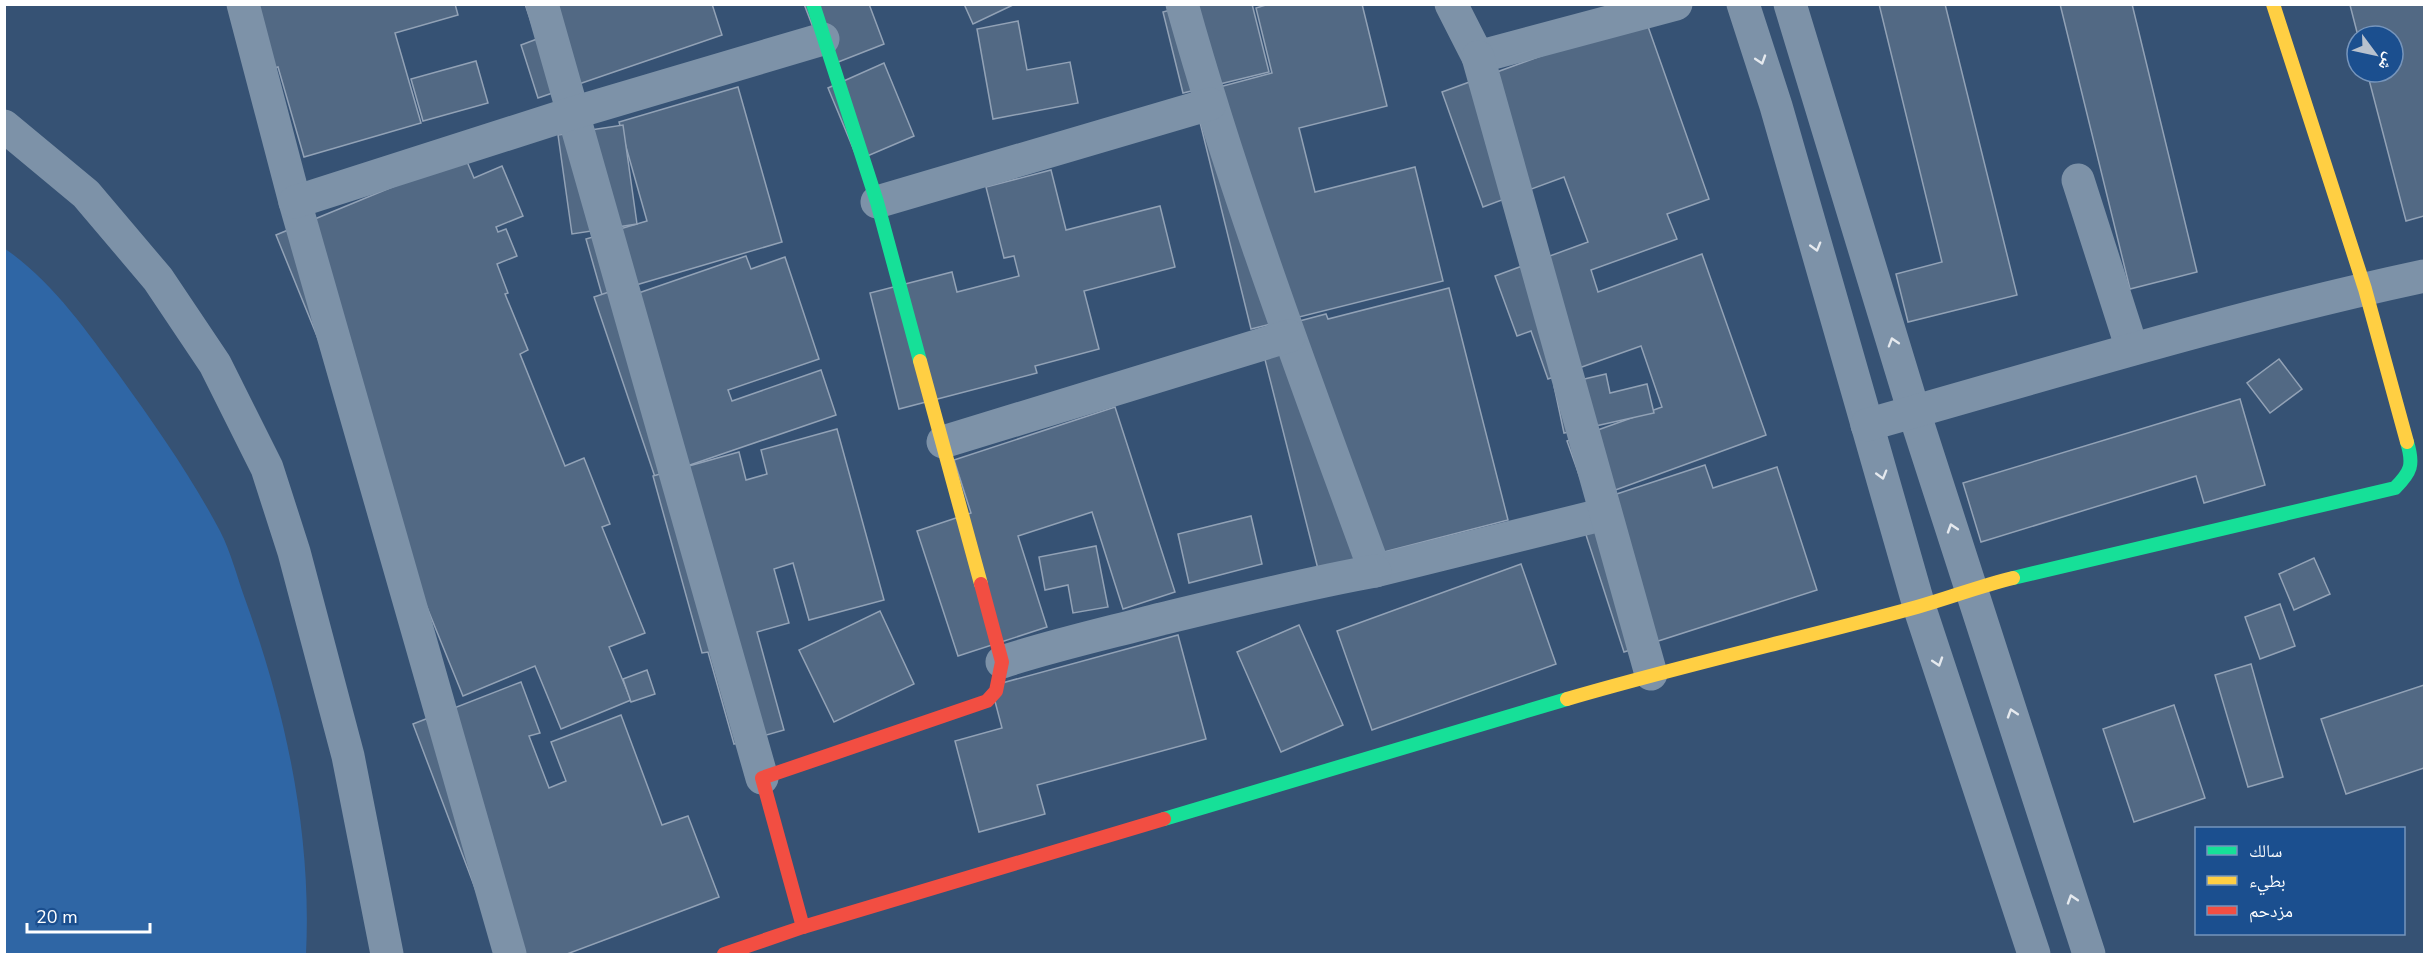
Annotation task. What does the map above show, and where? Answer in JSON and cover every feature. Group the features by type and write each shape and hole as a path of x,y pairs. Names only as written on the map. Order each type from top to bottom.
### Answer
{"street":[{"path":"243,4 295,202 510,954"},
{"path":"543,4 803,927"},
{"path":"762,778 987,701 996,691 1002,662 877,202 813,4"},
{"path":"1182,4 1210,104 1289,336 1375,571"},
{"path":"1451,4 1478,57 1651,674"},
{"path":"1478,57 1676,4"},
{"path":"1743,4 1776,106 1919,606 2034,954"},
{"path":"1790,4 1914,412 2090,954"},
{"path":"724,954 803,927 1651,674 1919,606 1972,588 2395,488 2409,474 2411,455 2365,288 2273,4"},
{"path":"295,202 573,113 823,39"},
{"path":"877,202 1210,104"},
{"path":"4,126 86,194 158,279 216,364 267,468 294,552 348,756 387,954"},
{"path":"2078,180 2132,349"},
{"path":"1867,425 2132,349 2365,288 2424,276"},
{"path":"943,442 1289,336"},
{"path":"1002,662 1038,650 1245,598 1375,571 1605,514"}],"shaded area":[{"path":"4,248 52,290 94,341 172,451 224,539 273,685 293,774 305,864 306,954 5,954"}],"building":[{"path":"229,4 455,4 458,15 395,33 421,123 304,157 278,67 249,75"},
{"path":"525,4 712,4 722,35 538,98 521,45 537,39"},
{"path":"804,4 869,4 884,44 828,66"},
{"path":"964,4 1015,4 973,24"},
{"path":"1192,4 1252,4 1269,72 1183,93 1163,12"},
{"path":"1269,4 1362,4 1387,106 1299,128 1315,192 1415,167 1443,281 1251,329 1193,94 1272,73 1256,8"},
{"path":"1879,4 1945,4 2017,295 1908,322 1896,274 1942,262"},
{"path":"2060,4 2132,4 2197,272 2130,289"},
{"path":"2424,4 2424,216 2406,221 2370,84 2405,84 2405,24 2355,24 2350,5"},
{"path":"1645,18 1709,199 1667,214 1677,239 1591,270 1598,292 1702,254 1766,435 1588,500 1567,441 1662,407 1641,346 1548,379 1531,331 1517,336 1495,276 1588,242 1564,177 1483,207 1442,92"},
{"path":"1018,21 1027,70 1070,62 1078,103 993,119 977,29"},
{"path":"476,61 488,103 423,121 411,79"},
{"path":"884,63 914,136 858,160 828,88"},
{"path":"738,87 782,242 602,295 586,239 647,221 619,122"},
{"path":"623,125 637,224 572,234 558,135"},
{"path":"465,157 474,178 502,166 523,216 496,227 498,232 506,229 517,256 497,264 508,293 505,294 528,350 520,354 565,466 584,458 610,524 602,527 645,633 609,647 631,700 561,729 535,666 463,696 276,235"},
{"path":"1051,170 1066,230 1160,206 1175,267 1084,291 1099,349 1035,366 1037,373 899,409 870,293 952,272 957,292 1019,276 1014,256 1004,258 986,187"},
{"path":"746,256 751,269 785,257 819,359 728,390 732,401 821,370 836,415 655,477 594,297 621,288 624,298"},
{"path":"1449,288 1508,520 1318,569 1258,332 1326,314 1328,319"},
{"path":"2279,359 2302,389 2270,413 2247,383"},
{"path":"1606,374 1610,393 1647,384 1654,413 1564,433 1554,386"},
{"path":"2240,399 2265,485 2204,503 2196,476 1981,542 1963,483"},
{"path":"1115,407 1175,592 1123,609 1092,512 1018,536 1047,627 958,656 917,531 971,513 954,460"},
{"path":"837,429 884,600 809,620 793,563 774,569 789,623 757,632 784,730 734,744 708,652 702,653 653,476 739,452 746,480 767,474 761,450"},
{"path":"1705,465 1713,488 1777,467 1817,590 1624,652 1577,507"},
{"path":"1251,516 1262,564 1189,583 1178,534"},
{"path":"1096,546 1108,607 1073,613 1068,585 1045,590 1039,557"},
{"path":"2314,558 2330,594 2294,610 2279,574"},
{"path":"1521,564 1556,664 1372,730 1337,631"},
{"path":"2280,604 2295,646 2260,659 2245,617"},
{"path":"880,611 914,684 834,722 799,650"},
{"path":"1299,625 1343,725 1281,752 1237,652"},
{"path":"1178,635 1206,739 1037,785 1045,814 979,832 955,741 1002,728 991,686"},
{"path":"2251,664 2283,777 2248,787 2215,675"},
{"path":"647,670 655,694 631,702 623,679"},
{"path":"521,682 540,733 529,736 549,788 566,781 551,742 621,715 662,825 688,816 719,897 567,954 500,954 413,724"},
{"path":"2424,685 2424,768 2346,794 2321,719"},
{"path":"2174,705 2205,798 2134,822 2103,729"}],"traffic: fast":[{"path":"813,4 877,202 920,361"},
{"path":"2013,578 2395,488 2410,468 2407,442"},
{"path":"1164,819 1567,699"}],"traffic: slow":[{"path":"2273,4 2365,289 2407,442"},
{"path":"920,361 981,584"},
{"path":"1567,699 1917,607 2013,578"}],"traffic: jam":[{"path":"803,927 762,778 987,701 996,691 1002,662 981,584"},
{"path":"724,954 803,927 1164,819"}]}
